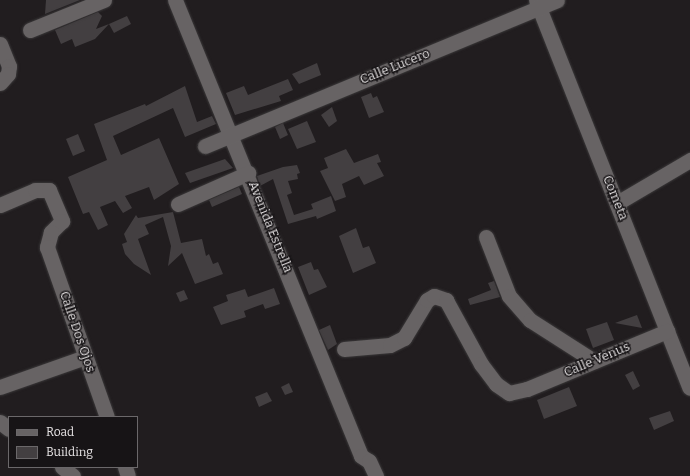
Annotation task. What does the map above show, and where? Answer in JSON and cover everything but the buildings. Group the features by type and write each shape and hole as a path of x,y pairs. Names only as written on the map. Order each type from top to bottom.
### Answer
{"street":[{"path":"30,30 104,0"},
{"name":"Avenida Estrella","path":"175,0 248,173 361,456 369,461 376,476"},
{"name":"Calle Lucero","path":"205,146 547,2"},
{"name":"Cometa","path":"547,2 616,203 690,388"},
{"path":"0,44 9,66 8,74 0,83"},
{"path":"616,203 690,160"},
{"path":"178,204 248,173"},
{"name":"Calle Dos Ojos","path":"0,205 35,190 49,190 62,217 62,221 51,232 47,247 107,416"},
{"path":"486,237 509,296 530,320 594,361"},
{"name":"Calle Venus","path":"344,349 390,345 404,338 427,300 434,296 446,300 481,364 496,384 509,393 527,389 667,331"},
{"path":"0,387 85,357"},
{"path":"0,422 8,428"},
{"path":"63,468 73,476"}]}
